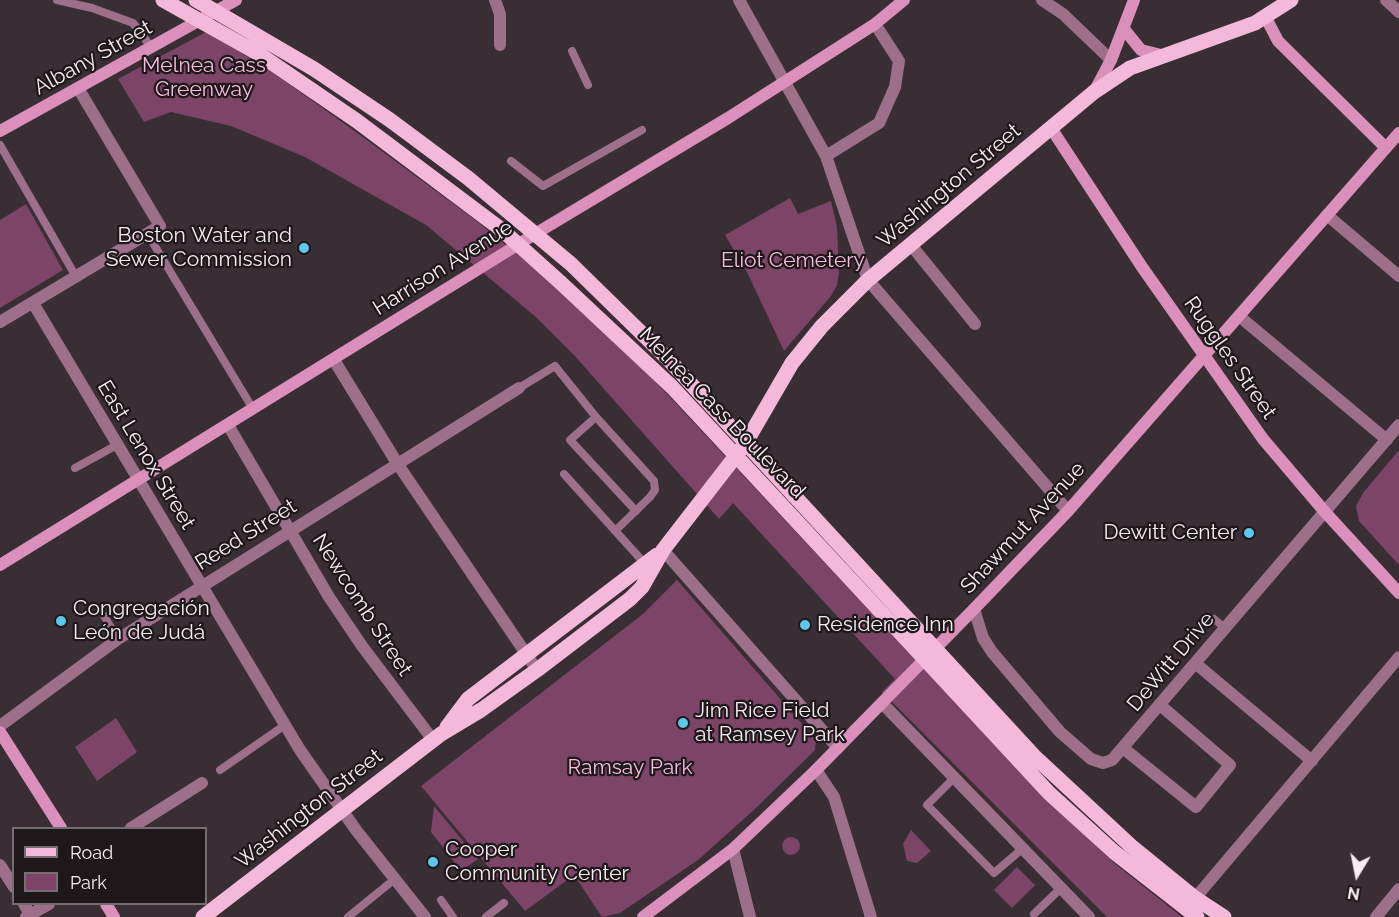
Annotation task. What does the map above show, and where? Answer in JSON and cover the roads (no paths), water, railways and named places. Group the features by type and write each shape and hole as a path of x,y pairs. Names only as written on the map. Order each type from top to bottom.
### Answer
{"main road":[{"name":"Melnea Cass Boulevard","path":"163,0 259,54 357,121 518,245 629,345 672,387 735,457 829,544"},
{"name":"Melnea Cass Boulevard","path":"196,0 314,69 390,120 468,178 535,234 628,318 745,444 829,544 930,654 1065,787 1193,908 1224,917"},
{"name":"Albany Street","path":"0,131 236,0"},
{"name":"Harrison Avenue","path":"0,565 535,234 728,118 874,24 904,0"},
{"path":"1094,92 1111,60 1134,0"},
{"name":"Washington Street","path":"203,917 437,737 537,670 630,599 648,567 745,444 792,363 822,326 868,280 1094,92 1130,68 1161,55 1213,40 1266,18 1291,0"},
{"path":"1266,18 1272,34 1278,41 1386,148"},
{"path":"1124,29 1141,50 1161,55"},
{"name":"Ruggles Street","path":"1051,128 1142,267 1269,447 1324,512 1399,593"},
{"name":"Shawmut Avenue","path":"644,917 733,849 816,770 974,609 1068,511 1399,134"},
{"name":"Washington Street","path":"437,737 468,699 527,653 648,567"},
{"path":"0,732 60,827"}],"street":[{"path":"495,0 500,14 500,45"},
{"path":"739,0 826,156 868,280 1068,511"},
{"path":"1042,0 1063,14 1111,60"},
{"path":"1386,0 1399,12"},
{"path":"826,156 879,123 896,87 899,62 874,24"},
{"path":"0,322 75,274 160,226 78,88"},
{"path":"1327,215 1399,276"},
{"path":"911,245 975,324"},
{"name":"East Lenox Street","path":"33,303 285,725 342,810 425,917"},
{"path":"1239,316 1386,440"},
{"path":"334,360 397,463 537,670"},
{"name":"Reed Street","path":"0,726 118,639 519,388"},
{"name":"Newcomb Street","path":"228,424 290,531 362,646 437,737"},
{"name":"DeWitt Drive","path":"974,609 983,638 992,652 1060,732 1091,759 1103,764 1112,760 1124,748 1399,425"},
{"path":"663,550 838,748"},
{"path":"1193,908 1399,657"},
{"path":"1195,663 1312,761"},
{"path":"882,704 1089,917"},
{"path":"1124,748 1196,807 1230,765 1160,705"},
{"path":"816,770 834,797 871,917"},
{"path":"133,827 202,783"},
{"path":"733,849 750,917"},
{"path":"0,865 12,884"},
{"path":"1376,917 1399,889"},
{"path":"27,912 45,905"}],"lane":[{"path":"57,0 92,8 133,23 151,47"},
{"path":"572,51 588,85"},
{"path":"511,161 543,186 642,130"},
{"path":"0,145 75,274"},
{"path":"147,233 253,409"},
{"path":"519,388 555,366 596,417 654,481 655,490 615,531"},
{"path":"596,417 570,440 636,511"},
{"path":"75,468 117,445"},
{"path":"564,474 648,567"},
{"path":"104,616 118,639"},
{"path":"1214,619 1225,628"},
{"path":"220,770 285,725"},
{"path":"954,778 927,805 994,873 1022,849"},
{"path":"348,917 396,878"},
{"path":"1034,914 1061,888"},
{"path":"441,900 453,917"},
{"path":"486,917 504,903"}],"place":[{"name":"Boston Water and Sewer Commission","path":"304,248"},
{"name":"Dewitt Center","path":"1249,533"},
{"name":"Congregación León de Judá","path":"61,621"},
{"name":"Residence Inn","path":"805,625"},
{"name":"Jim Rice Field at Ramsey Park","path":"683,723"},
{"name":"Cooper Community Center","path":"433,862"}],"park label":[{"name":"Melnea Cass Greenway","path":"204,78"},
{"name":"Eliot Cemetery","path":"793,261"},
{"name":"Ramsay Park","path":"630,768"}]}
